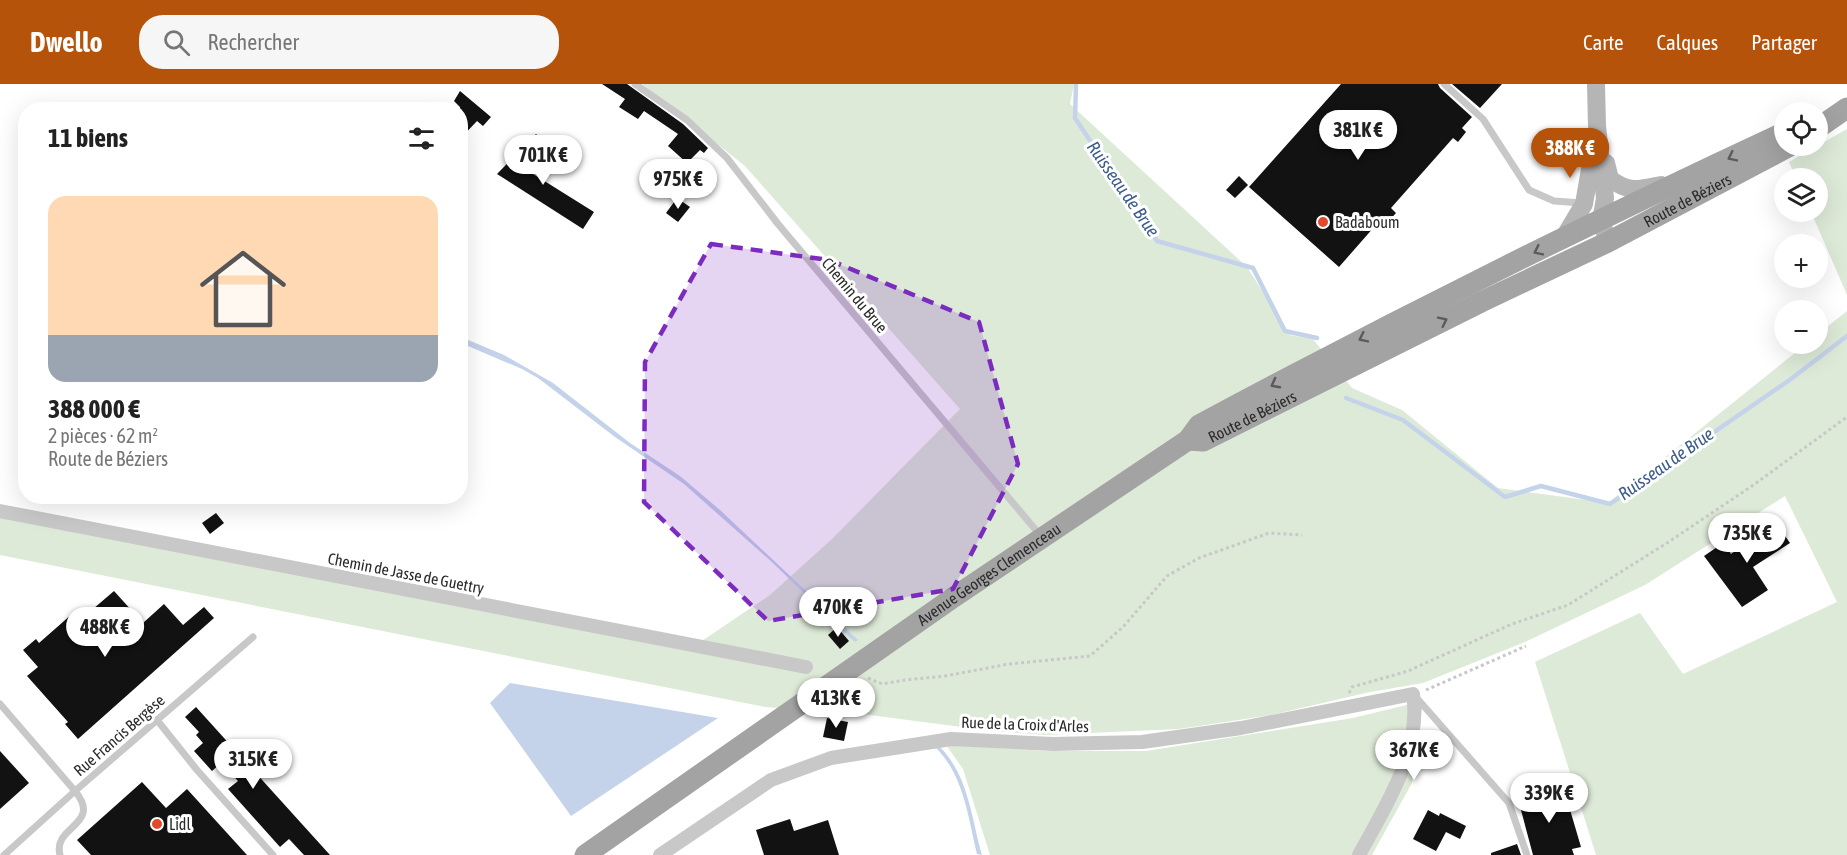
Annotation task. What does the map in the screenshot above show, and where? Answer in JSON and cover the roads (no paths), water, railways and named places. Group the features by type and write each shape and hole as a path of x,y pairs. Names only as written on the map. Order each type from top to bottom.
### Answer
{"main road":[{"path":"1828,113 1847,106"},
{"path":"1828,120 1847,106"},
{"name":"Route de Béziers","path":"1188,441 1199,425 1209,419 1326,357 1563,239 1596,205 1691,178 1774,137"},
{"name":"Route de Béziers","path":"1188,441 1203,441 1481,302 1608,242 1774,154"},
{"name":"Avenue Georges Clemenceau","path":"585,855 1041,537 1188,441"},
{"path":"575,855 646,812"}],"street":[{"path":"1596,84 1596,205 1608,242"},
{"path":"1597,126 1610,179 1622,188 1634,191 1691,178"},
{"name":"Chemin de Jasse de Guettry","path":"0,511 806,667"},
{"path":"1359,855 1402,770 1415,726 1413,694"},
{"name":"Rue de la Croix d'Arles","path":"660,855 771,780 831,758 951,739 1053,744 1142,742 1241,728 1413,694"}],"lane":[{"name":"Chemin du Brue","path":"635,84 687,120 728,158 786,233 1041,537"},
{"path":"1444,84 1483,119 1529,190 1554,201 1596,205 1622,188"},
{"name":"Rue Francis Bergèse","path":"3,855 253,637"},
{"path":"1413,694 1509,803 1527,855"},
{"path":"0,704 84,804 85,811 62,840 57,853"},
{"path":"157,720 197,770 273,855"}],"water":[{"path":"468,340 504,355 553,383 630,443 680,476 720,510 858,640 855,642 850,638 773,563 684,484 615,437 538,378 468,346"},
{"path":"510,683 718,718 571,816 490,703"},
{"path":"940,747 950,759 963,784 982,855 977,854 959,784 953,771 936,748"}],"waterway":[{"name":"Ruisseau de Brue","path":"1076,84 1075,118 1157,241 1253,268 1285,331 1317,338"},
{"name":"Ruisseau de Brue","path":"1346,398 1403,420 1505,497 1541,486 1610,504 1791,379 1847,336"}],"place":[{"name":"Badaboum","path":"1323,222"},
{"name":"Lidl","path":"157,824"}]}
